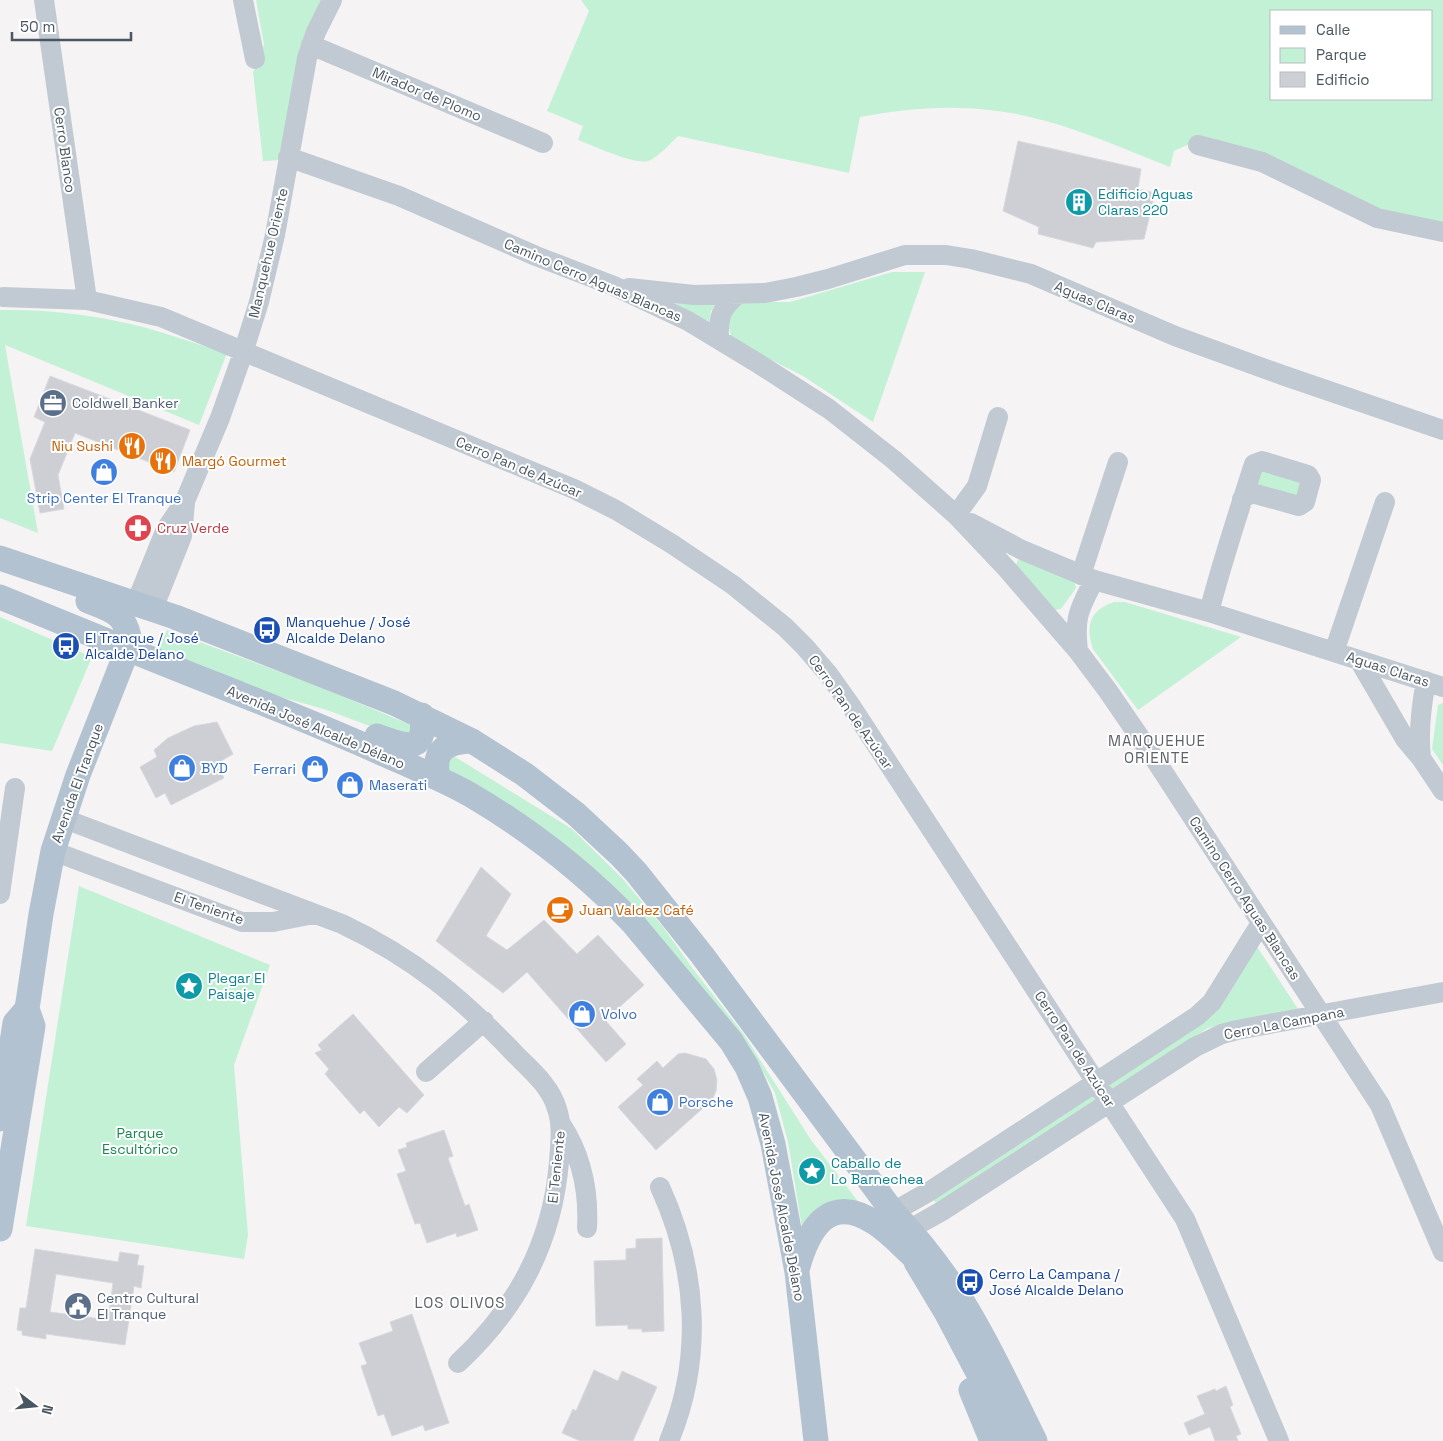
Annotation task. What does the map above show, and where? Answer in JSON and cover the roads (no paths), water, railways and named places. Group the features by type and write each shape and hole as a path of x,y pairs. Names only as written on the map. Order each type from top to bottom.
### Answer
{"main road":[{"path":"0,559 145,606 279,657 422,715 472,741 524,774 576,814 636,872 708,962 901,1221 927,1251 955,1290 980,1331 1035,1441"},
{"path":"0,559 44,584 117,613 126,626 129,635 130,643 128,650"},
{"name":"Avenida José Alcalde Délano","path":"0,597 298,717 438,778 520,826 575,868 632,922 731,1042 747,1066 768,1120 796,1272 816,1441"},
{"name":"Avenida El Tranque","path":"0,1229 7,1149 32,1026 27,1009 52,851 62,818 128,650"},
{"path":"298,717 311,710 406,746 417,742 422,730 422,715"},
{"path":"438,778 437,762 442,750 452,743 472,741"},
{"name":"Avenida El Tranque","path":"0,1119 15,1023 27,1009"},
{"path":"796,1272 805,1246 816,1224 826,1216 841,1211 858,1214 875,1223 913,1256"},
{"path":"901,1221 913,1256 946,1312 1014,1441"},
{"path":"946,1312 968,1382 992,1441"}],"street":[{"name":"Cerro Blanco","path":"44,0 87,300"},
{"path":"244,0 255,59"},
{"name":"Manquehue Oriente","path":"145,606 182,536 185,501 220,418 259,302 275,235 307,58 332,0"},
{"name":"Mirador de Plomo","path":"312,45 543,142"},
{"path":"1198,145 1269,165 1377,218 1443,232"},
{"name":"Camino Cerro Aguas Blancas","path":"288,157 399,196 536,256 614,286 688,321 829,409 894,460 956,515 1007,569 1078,651 1151,753 1380,1105 1443,1252"},
{"name":"Aguas Claras","path":"614,286 694,295 765,293 796,287 905,255 946,255 971,259 1032,274 1175,336 1443,430"},
{"path":"719,339 721,315 728,302 738,294"},
{"name":"Cerro Pan de Azúcar","path":"3,297 87,300 160,317 243,353 535,472 616,510 672,544 733,585 785,627 824,670 851,706 1185,1218 1279,1441"},
{"path":"956,515 977,486 998,417"},
{"path":"1078,651 1077,617 1118,462"},
{"path":"1209,612 1242,499"},
{"name":"Aguas Claras","path":"1334,652 1385,502"},
{"name":"Aguas Claras","path":"956,515 1022,550 1088,578 1209,612 1434,684"},
{"path":"1007,569 1008,556 1014,551 1022,550"},
{"path":"1049,617 1063,620 1077,617"},
{"path":"1359,660 1405,740 1421,758 1443,791"},
{"path":"1421,758 1418,738 1419,722 1434,684"},
{"path":"0,894 15,788"},
{"name":"El Teniente","path":"62,818 342,924 394,951 442,985 484,1021 547,1088 558,1109 561,1135 557,1187 551,1214 534,1263 508,1307 493,1327 458,1363"},
{"path":"136,881 148,850"},
{"name":"El Teniente","path":"52,851 242,922 273,922 314,914"},
{"path":"901,1221 930,1191 1197,1016 1212,1002 1261,923"},
{"name":"Cerro La Campana","path":"901,1221 942,1210 1196,1048 1222,1034 1443,992"},
{"path":"426,1072 484,1021"},
{"name":"El Teniente","path":"560,1122 569,1135 581,1165 587,1196 586,1228"},
{"path":"660,1187 671,1210 686,1260 692,1312 692,1338 685,1387 669,1441"}],"place":[{"name":"Edificio Aguas Claras 220","path":"1079,202"},
{"name":"Coldwell Banker","path":"53,403"},
{"name":"Niu Sushi","path":"132,446"},
{"name":"Margó Gourmet","path":"163,461"},
{"name":"Strip Center El Tranque","path":"104,472"},
{"name":"Cruz Verde","path":"138,528"},
{"name":"Manquehue / José Alcalde Delano","path":"267,630"},
{"name":"El Tranque / José Alcalde Delano","path":"66,646"},
{"name":"BYD","path":"182,768"},
{"name":"Ferrari","path":"315,769"},
{"name":"Maserati","path":"350,785"},
{"name":"Juan Valdez Café","path":"560,910"},
{"name":"Plegar El Paisaje","path":"189,986"},
{"name":"Volvo","path":"582,1014"},
{"name":"Porsche","path":"660,1102"},
{"name":"Caballo de Lo Barnechea","path":"812,1171"},
{"name":"Cerro La Campana / José Alcalde Delano","path":"970,1282"},
{"name":"Centro Cultural El Tranque","path":"78,1306"}],"district":[{"name":"MANQUEHUE ORIENTE","path":"1157,750"},
{"name":"LOS OLIVOS","path":"460,1303"}],"park label":[{"name":"Parque Escultórico","path":"140,1142"}]}
